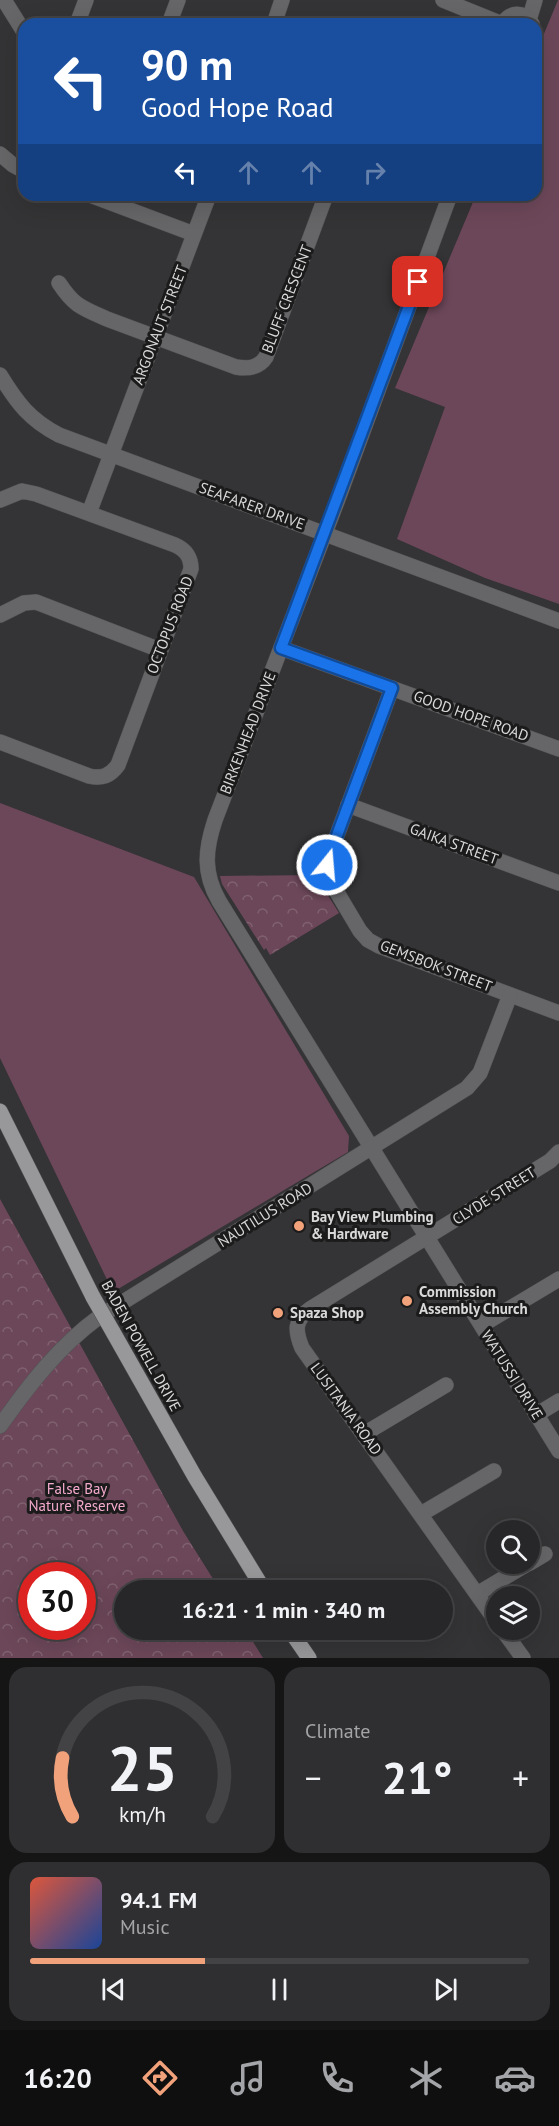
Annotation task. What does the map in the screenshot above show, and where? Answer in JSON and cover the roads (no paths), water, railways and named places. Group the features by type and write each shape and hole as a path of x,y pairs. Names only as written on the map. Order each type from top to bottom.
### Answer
{"main road":[{"name":"BADEN POWELL DRIVE","path":"0,1111 93,1297 185,1460 258,1580"},
{"path":"297,1640 309,1658"}],"street":[{"path":"4,0 18,22"},
{"path":"79,18 86,0"},
{"path":"171,18 178,0"},
{"path":"276,18 282,0"},
{"path":"443,0 495,18"},
{"path":"506,18 519,0"},
{"path":"531,18 535,0"},
{"path":"509,18 517,13 527,18"},
{"path":"0,154 18,168"},
{"path":"111,201 194,234"},
{"name":"ARGONAUT STREET","path":"89,513 207,201"},
{"name":"BLUFF CRESCENT","path":"155,336 236,367 248,369 263,362 324,201"},
{"name":"BIRKENHEAD DRIVE","path":"428,1238 216,897 206,870 208,841 448,201"},
{"path":"59,283 70,300 87,310 155,336"},
{"name":"SEAFARER DRIVE","path":"0,375 12,396 35,420 59,435 559,621"},
{"name":"OCTOPUS ROAD","path":"0,500 22,491 28,491 89,513 175,545 190,557 191,569 118,765 108,774 97,778 0,742"},
{"path":"0,615 24,603 36,602 160,650"},
{"name":"GOOD HOPE ROAD","path":"281,648 559,749"},
{"name":"GEMSBOK STREET","path":"392,688 330,854 328,874 332,884 360,931 368,940 559,1013"},
{"name":"GAIKA STREET","path":"348,805 559,883"},
{"name":"NAUTILUS ROAD","path":"0,1426 50,1361 69,1340 90,1323 467,1088 480,1073 510,994"},
{"name":"CLYDE STREET","path":"428,1238 550,1161 559,1152"},
{"name":"WATUSSI DRIVE","path":"428,1238 559,1451"},
{"name":"LUSITANIA ROAD","path":"428,1238 303,1314 296,1325 298,1339 302,1348 486,1607"},
{"path":"482,1325 559,1279"},
{"path":"364,1434 446,1385"},
{"path":"537,1415 559,1401"},
{"path":"421,1514 494,1471"},
{"path":"540,1557 545,1554"},
{"path":"477,1594 511,1574"},
{"path":"510,1640 523,1658"}],"place":[{"name":"Bay View Plumbing & Hardware","path":"299,1226"},
{"name":"Commission Assembly Church","path":"407,1301"},
{"name":"Spaza Shop","path":"278,1313"}],"park label":[{"name":"False Bay Nature Reserve","path":"77,1498"}]}
